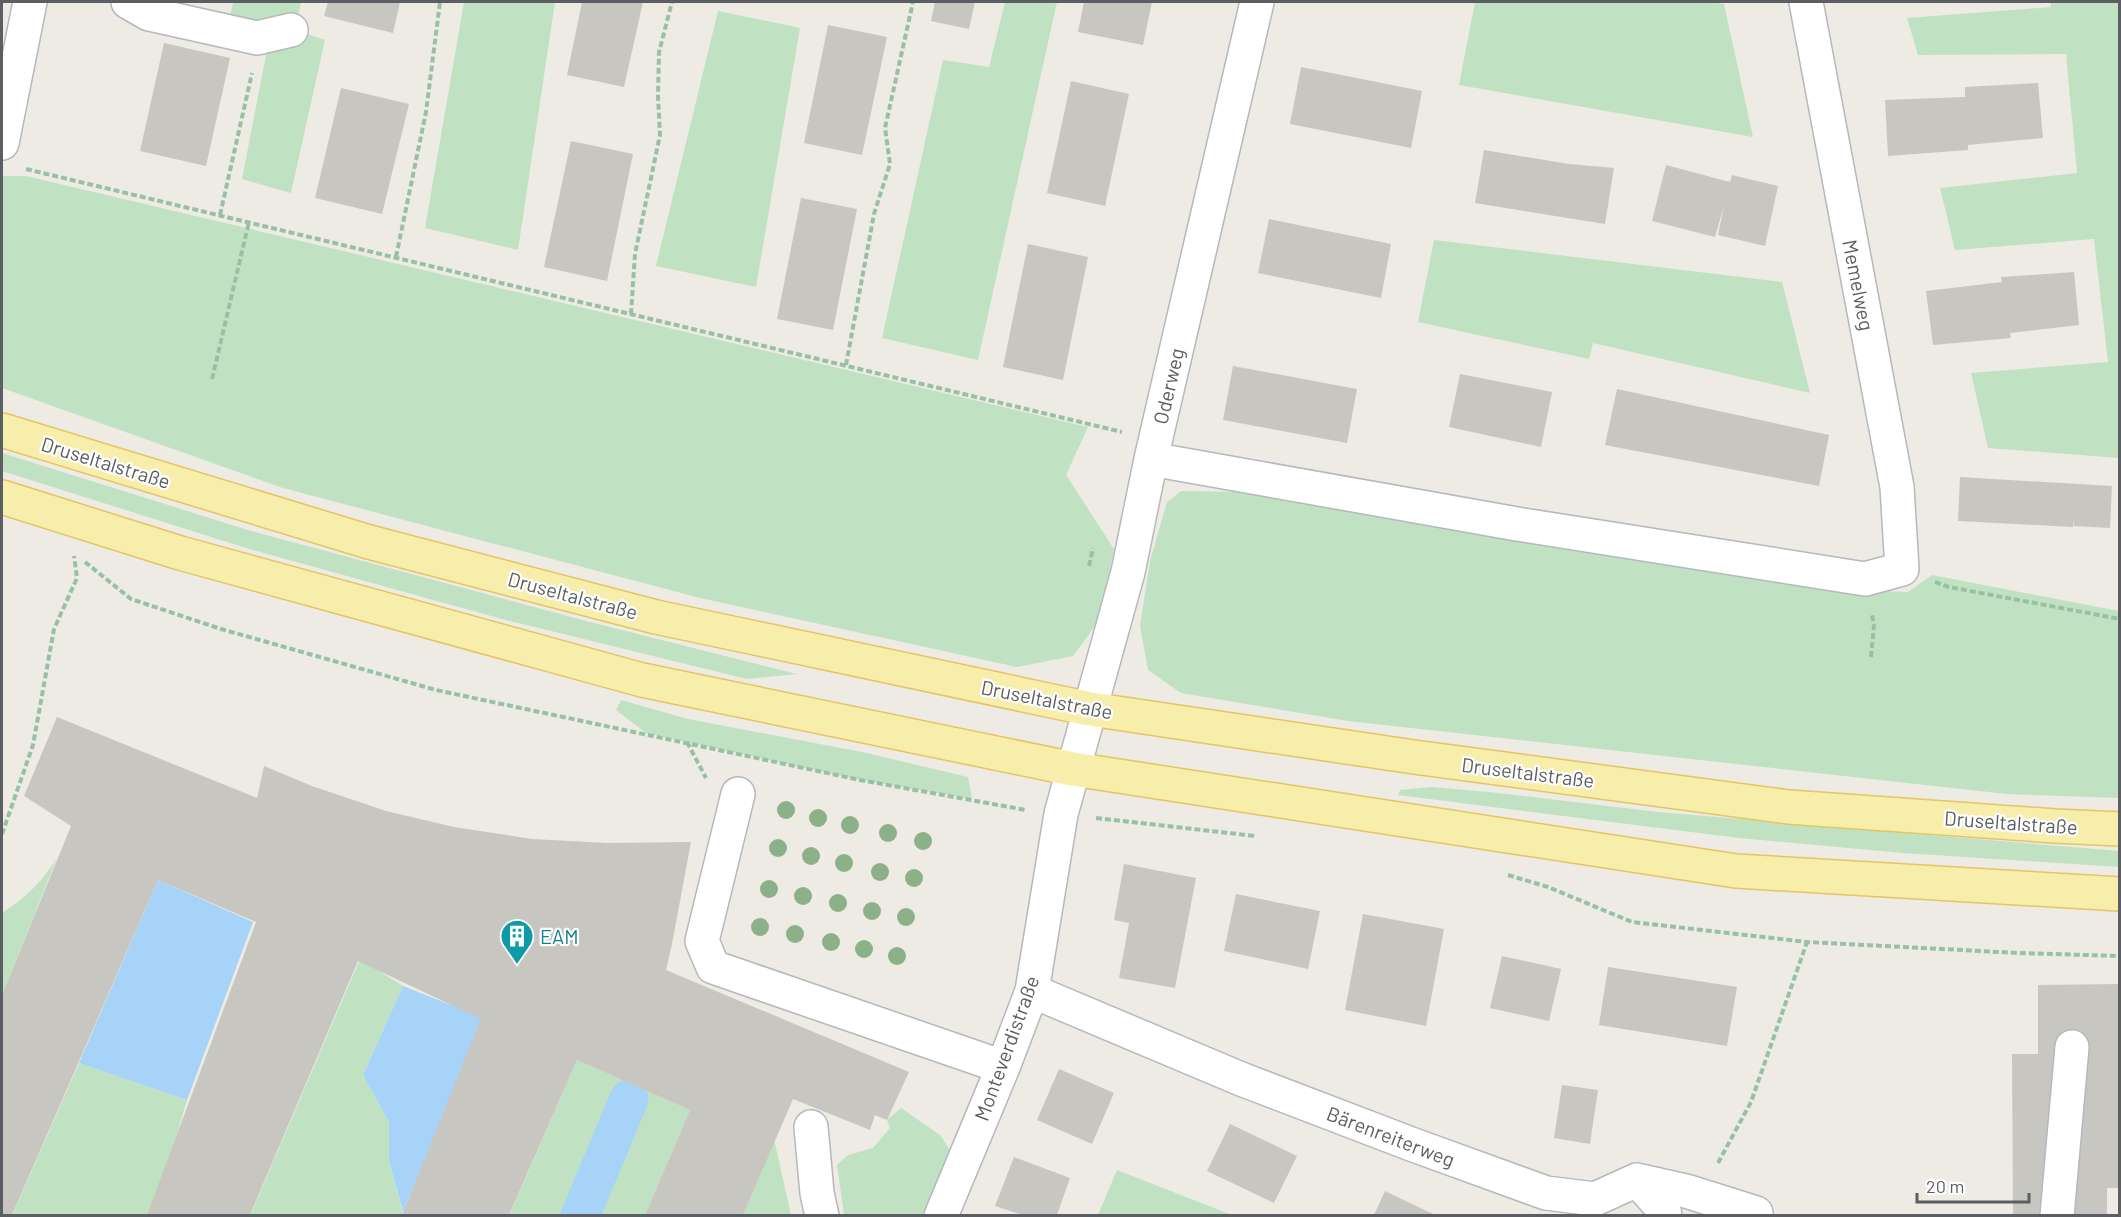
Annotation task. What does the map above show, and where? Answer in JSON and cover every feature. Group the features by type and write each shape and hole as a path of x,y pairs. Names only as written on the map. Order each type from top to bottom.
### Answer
{"main road":[{"name":"Druseltalstraße","path":"2,430 369,542 656,617 1090,709 1413,757 1790,807 2120,829"},
{"path":"2,497 180,553 642,680 1073,769 1736,872 2120,894"}],"street":[{"path":"2,143 30,2"},
{"path":"128,2 148,14 257,38 291,30"},
{"name":"Oderweg","path":"1073,769 1128,572 1151,459 1257,2"},
{"name":"Memelweg","path":"1806,2 1897,487 1902,569"},
{"path":"1151,459 1517,524 1865,579 1902,569"},
{"name":"Monteverdistraße","path":"940,1215 1003,1067 1032,991 1061,814 1073,769"},
{"path":"738,794 702,941 713,967 1003,1067"},
{"name":"Bärenreiterweg","path":"1032,991 1241,1079 1546,1193 1595,1199 1637,1180"},
{"path":"2057,1215 2072,1047"},
{"path":"812,1127 817,1193 822,1215"},
{"path":"1637,1180 1686,1191 1756,1213 1755,1215"},
{"path":"1637,1180 1664,1210 1665,1215"}],"path":[{"path":"396,258 426,112 440,2"},
{"path":"631,314 635,254 660,135 659,52 672,2"},
{"path":"846,365 874,214 890,164 885,128 913,2"},
{"path":"220,215 255,61 257,38"},
{"path":"24,168 1120,431 1151,459"},
{"path":"212,379 249,222"},
{"path":"2,834 33,746 54,629 77,578 73,552"},
{"path":"1902,569 1949,587 2120,620"},
{"path":"1865,579 1874,625 1871,657"},
{"path":"1686,1191 1717,1165 1751,1102 1807,942"}],"green space":[{"path":"233,2 301,2 295,30 325,40 291,193 242,179 268,45 230,19"},
{"path":"464,2 555,2 518,250 425,228"},
{"path":"1005,2 1057,2 978,360 882,338 943,60 989,67"},
{"path":"1475,2 1711,2 1724,4 1753,137 1459,85"},
{"path":"2051,2 2119,2 2119,458 1988,448 1971,373 2108,362 2094,239 1955,250 1940,188 2077,173 2066,54 1918,55 1907,18 2051,7"},
{"path":"718,11 800,28 756,287 656,266"},
{"path":"2,176 26,176 1088,427 1066,475 1114,549 1101,618 1073,656 1017,667 700,598 283,488 2,388"},
{"path":"1434,240 1782,282 1810,393 1593,343 1589,359 1418,322"},
{"path":"2,453 251,531 586,621 797,674 747,679 502,619 246,548 2,471"},
{"path":"1181,491 1237,492 1833,589 1908,592 1932,575 2119,611 2119,798 2007,794 1348,721 1181,693 1148,670 1140,626 1150,561 1167,502"},
{"path":"621,700 688,719 862,752 968,777 972,799 860,780 646,733 616,710"},
{"path":"1432,787 1658,812 2119,851 2119,867 1903,853 1739,838 1398,795 1400,790"},
{"path":"57,858 2,995 2,913 32,889"},
{"path":"360,959 403,986 363,1075 389,1122 389,1161 403,1214 402,1216 250,1216"},
{"path":"577,1060 690,1110 645,1215 509,1216"},
{"path":"79,1063 187,1100 170,1158 147,1215 12,1216"},
{"path":"901,1108 940,1135 952,1153 926,1215 844,1215 837,1165 848,1155 873,1148 890,1128 887,1120"},
{"path":"774,1139 791,1215 743,1215"},
{"path":"1117,1170 1232,1215 1098,1215"}],"water":[{"path":"158,880 253,922 187,1100 79,1063"},
{"path":"403,986 484,1018 403,1212 389,1161 389,1122 363,1075"}],"building":[{"path":"328,2 400,2 393,33 324,16"},
{"path":"582,2 643,2 624,87 567,75"},
{"path":"935,2 975,2 969,29 931,21"},
{"path":"1084,2 1152,2 1143,45 1078,32"},
{"path":"828,25 887,37 862,155 804,143"},
{"path":"164,43 230,58 206,166 140,151"},
{"path":"1301,67 1422,91 1411,148 1290,124"},
{"path":"1071,81 1129,94 1105,206 1047,193"},
{"path":"2038,83 2043,138 1968,145 1968,150 1888,156 1885,100 1965,97 1965,87"},
{"path":"341,88 409,104 382,214 315,198"},
{"path":"571,141 633,154 607,281 544,267"},
{"path":"1484,150 1569,164 1614,168 1605,224 1475,203"},
{"path":"1666,165 1730,182 1732,175 1778,186 1765,246 1718,235 1724,206 1715,237 1652,221"},
{"path":"801,198 857,209 833,330 777,319"},
{"path":"1269,219 1391,244 1381,298 1258,273"},
{"path":"1028,244 1088,257 1063,380 1003,367"},
{"path":"2074,272 2079,325 2010,333 2011,338 1933,345 1926,291 2002,282 2001,277"},
{"path":"1233,366 1357,389 1347,443 1223,420"},
{"path":"1460,374 1552,392 1541,447 1449,427"},
{"path":"1617,389 1829,435 1819,486 1605,445"},
{"path":"1960,477 2112,486 2110,528 2074,526 2074,520 2073,527 1958,521"},
{"name":"EAM","path":"57,717 257,798 264,766 312,786 386,811 454,827 532,839 608,843 691,842 666,970 909,1072 887,1120 875,1115 870,1130 793,1099 743,1215 645,1215 690,1110 577,1060 509,1215 402,1215 481,1019 358,961 250,1215 147,1215 256,922 158,880 12,1215 2,1215 2,995 71,826 24,796"},
{"path":"1124,864 1196,878 1175,988 1119,978 1129,923 1114,920"},
{"path":"1236,894 1320,911 1308,969 1224,951"},
{"path":"1363,914 1444,929 1426,1026 1345,1010"},
{"path":"1502,956 1561,969 1549,1021 1490,1008"},
{"path":"1608,967 1737,987 1727,1046 1599,1025"},
{"path":"2120,984 2120,1188 2107,1188 2107,1215 2013,1215 2012,1054 2038,1054 2038,985"},
{"path":"1059,1069 1114,1093 1092,1144 1037,1120"},
{"path":"1562,1085 1598,1090 1590,1144 1554,1138"},
{"path":"1230,1124 1297,1156 1274,1203 1207,1171"},
{"path":"1014,1157 1070,1178 1057,1215 1023,1215 995,1206"},
{"path":"1385,1191 1435,1215 1374,1215"}],"waterway":[{"path":"580,1216 629,1099"}],"place":[{"name":"EAM","path":"517,965"}]}
